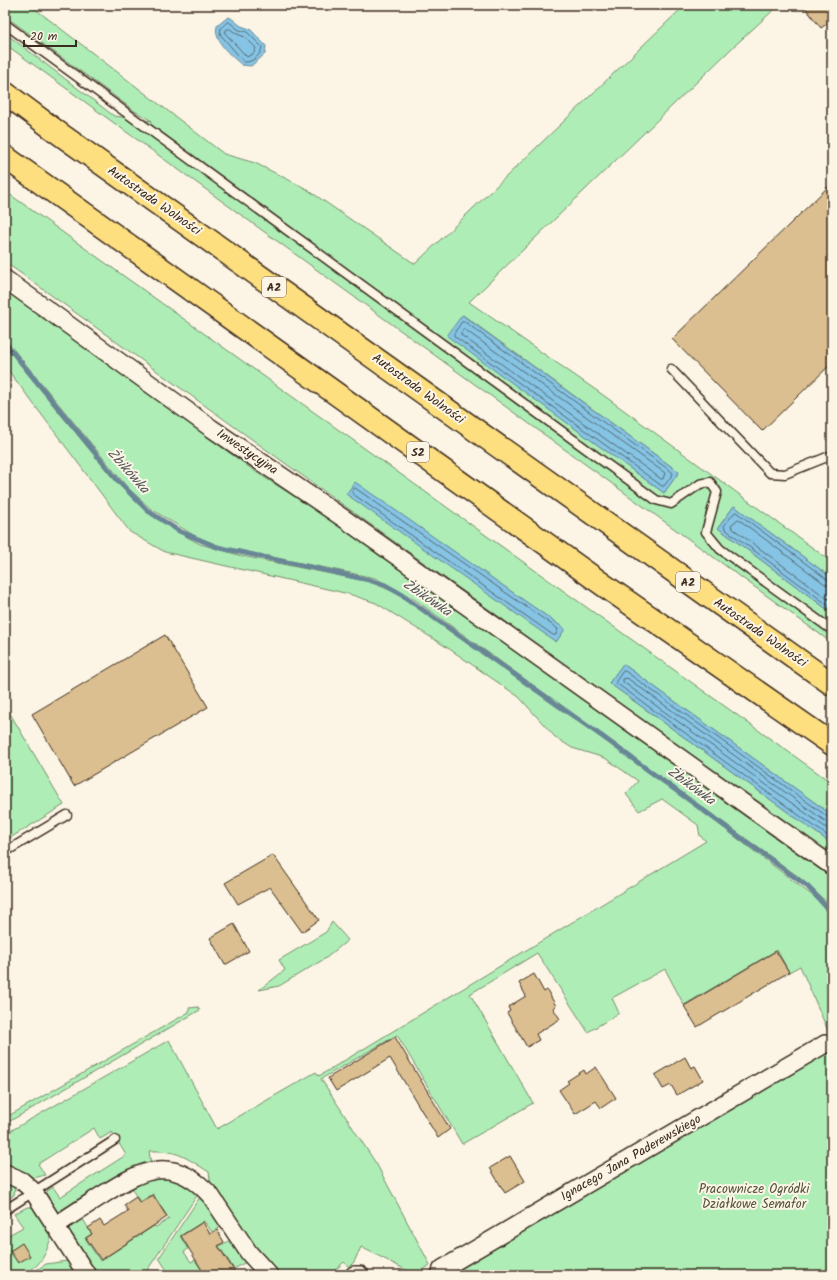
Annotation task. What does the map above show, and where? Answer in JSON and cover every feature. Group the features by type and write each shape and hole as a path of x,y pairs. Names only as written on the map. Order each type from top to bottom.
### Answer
{"highway":[{"name":"Autostrada Wolności","path":"5,93 60,134 832,684"},
{"name":"S2","path":"5,157 599,581 832,744"}],"street":[{"name":"Inwestycyjna","path":"5,279 205,423 346,520 832,866"},
{"name":"Ignacego Jana Paderewskiego","path":"440,1275 442,1269 825,1044"},
{"path":"55,1226 131,1177 153,1170 172,1170 190,1177 204,1188 214,1200 249,1253 269,1275"},
{"path":"5,1173 22,1181 33,1191 87,1275"},
{"path":"354,1275 360,1275"}],"lane":[{"path":"5,24 656,500 671,504 700,484 710,482 717,492 706,532 720,549 832,630"},
{"path":"671,369 770,473 785,474 832,455"},
{"path":"5,852 67,815"},
{"path":"5,1210 115,1140"}],"green space":[{"path":"5,5 30,5 224,154 255,163 305,188 415,264 685,5 779,5 731,49 469,302 603,395 832,562 832,578 734,506 718,528 832,613 832,643 5,44 5,33 114,116 152,121 136,112 5,16","holes":["463,315 679,472 664,493 448,336"]},
{"path":"5,191 832,783 832,815 623,664 609,683 832,844 832,856 5,262","holes":["354,482 565,629 556,642"]},
{"path":"5,290 256,472 322,514 832,878 832,907 799,877 411,597 375,578 223,547 195,536 151,509 127,487 5,339"},
{"path":"5,346 111,476 150,514 200,544 242,556 371,582 403,596 645,768 813,896 832,916 832,1040 800,966 789,972 777,950 684,1005 665,969 612,998 619,1013 588,1032 537,953 470,994 533,1103 462,1144 397,1035 321,1079 377,1165 430,1265 416,1275 361,1247 354,1262 349,1267 344,1262 332,1273 334,1275 278,1275 260,1259 211,1186 209,1172 187,1158 174,1153 149,1151 151,1163 133,1169 61,1212 54,1211 45,1197 47,1191 53,1187 60,1197 126,1155 112,1132 100,1139 94,1128 38,1164 45,1175 34,1178 20,1171 5,1168 5,1134 169,1040 217,1129 316,1072 319,1076 706,841 700,836 698,825 662,799 639,811 626,794 638,781 605,758 572,748 555,737 519,697 448,648 376,603 349,594 165,552 130,532 5,366"},
{"path":"5,705 64,805 5,841"},
{"path":"332,922 348,940 326,958 279,986 259,990 285,970 279,960 326,932"},
{"path":"198,1007 200,1010 5,1124 5,1118 189,1012 189,1008"},
{"name":"Pracownicze Ogródki Działkowe Semafor","path":"832,1047 832,1275 454,1275 458,1265"},
{"path":"168,1176 200,1191 144,1275 93,1275 66,1233 67,1227 81,1216 92,1234 85,1238 100,1261 154,1226 156,1227 169,1219 153,1194 140,1202 129,1185"},
{"path":"5,1180 15,1186 14,1195 6,1201"},
{"path":"202,1194 223,1226 212,1232 204,1221 180,1236 188,1249 184,1252 191,1262 195,1260 205,1275 170,1275 159,1258"},
{"path":"27,1207 34,1207 52,1234 49,1244 42,1259 37,1265 24,1273 5,1275 5,1237 23,1227 14,1214"},
{"path":"231,1240 246,1262 234,1269 219,1246"},
{"path":"69,1261 79,1275 28,1275 46,1264"}],"water":[{"path":"228,17 241,26 250,29 266,46 265,54 251,66 242,65 228,53 220,43 216,32 217,26"},
{"path":"462,315 679,472 664,493 447,336"},
{"path":"355,482 565,629 556,642 346,494"},
{"path":"734,506 832,578 832,613 718,528"},
{"path":"623,664 832,815 832,844 609,683"}],"building":[{"path":"803,5 832,5 832,20 821,28"},
{"path":"832,183 832,363 762,431 672,339"},
{"path":"165,635 208,707 74,786 32,714"},
{"path":"273,855 319,920 302,932 270,887 238,904 225,883"},
{"path":"234,924 249,951 225,965 210,938"},
{"path":"776,951 789,972 697,1027 684,1006"},
{"path":"534,974 544,992 547,990 556,1006 553,1008 560,1019 536,1034 539,1040 527,1047 507,1013 510,1011 508,1007 526,996 519,983"},
{"path":"395,1037 450,1129 438,1138 390,1058 336,1091 328,1078"},
{"path":"685,1057 691,1068 695,1066 703,1080 677,1095 671,1085 663,1089 655,1075"},
{"path":"596,1067 616,1098 601,1108 596,1101 575,1114 559,1090 569,1083 567,1081 584,1070 586,1074"},
{"path":"510,1156 525,1181 505,1193 490,1168"},
{"path":"153,1195 167,1217 101,1260 86,1238 92,1234 88,1228 100,1220 104,1226 128,1211 124,1205 136,1197 140,1203"},
{"path":"203,1222 210,1234 217,1230 224,1242 218,1246 237,1275 205,1275 181,1236"},
{"path":"22,1243 30,1256 18,1263 10,1251"}],"waterway":[{"name":"Żbikówka","path":"5,343 119,482 148,511 179,531 217,547 369,580 385,585 399,593 603,737 808,887 832,913"}]}
